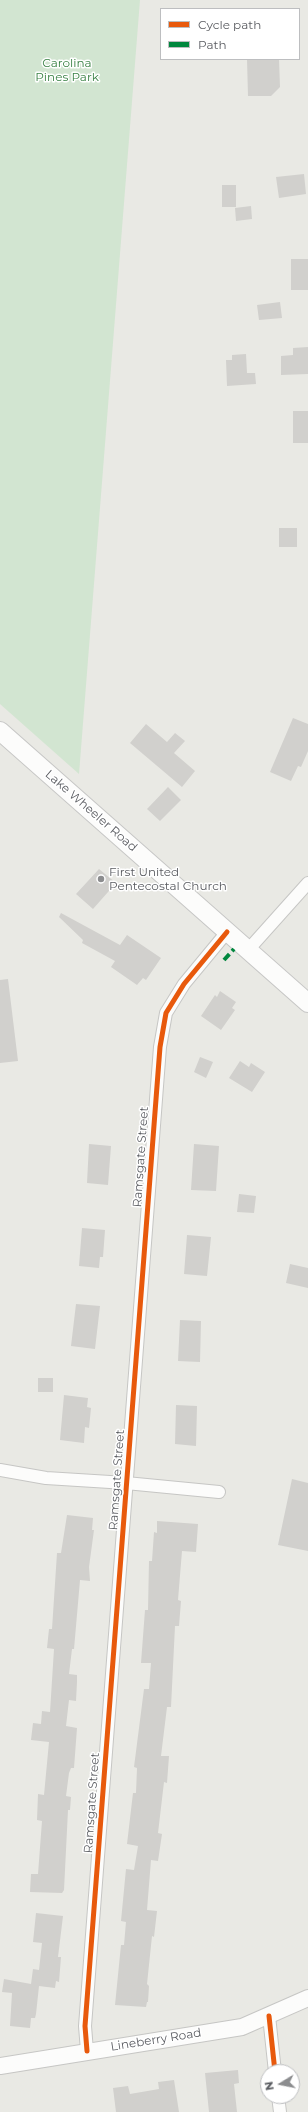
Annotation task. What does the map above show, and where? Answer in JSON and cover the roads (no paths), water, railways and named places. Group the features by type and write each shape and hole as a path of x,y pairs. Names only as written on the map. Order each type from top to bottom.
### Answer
{"main road":[{"name":"Lake Wheeler Road","path":"0,731 308,1003"}],"street":[{"path":"248,950 308,883"},
{"name":"Ramsgate Street","path":"87,2051 85,2026 156,1084 166,1013 184,984 228,932"},
{"path":"0,1470 46,1478 126,1483 219,1492"},
{"name":"Lineberry Road","path":"0,2066 242,2027 308,1998"},
{"path":"269,2016 274,2064"}],"place":[{"name":"First United Pentecostal Church","path":"101,879"}],"park label":[{"name":"Carolina Pines Park","path":"67,70"}]}
